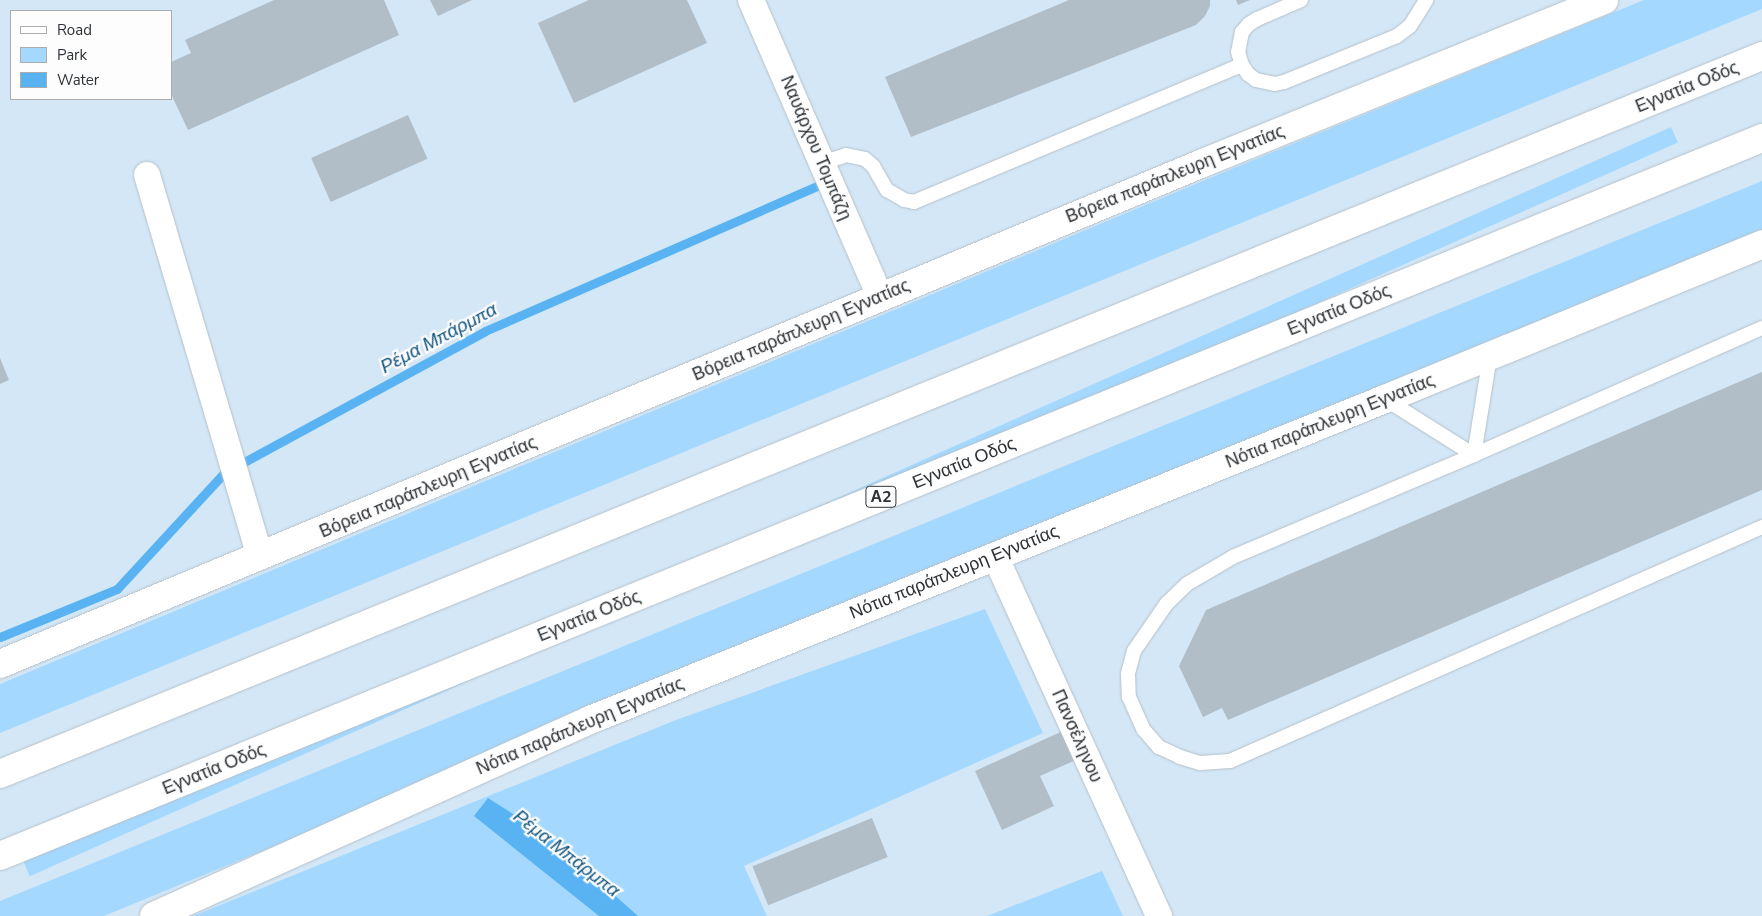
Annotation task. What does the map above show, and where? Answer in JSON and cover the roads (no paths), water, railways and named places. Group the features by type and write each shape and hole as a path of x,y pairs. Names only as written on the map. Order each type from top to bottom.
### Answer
{"main road":[{"name":"Βόρεια παράπλευρη Εγνατίας","path":"0,664 1212,159 1600,1"},
{"name":"Εγνατία Οδός","path":"0,774 1762,56"},
{"name":"Εγνατία Οδός","path":"0,856 1762,138"},
{"name":"Νότια παράπλευρη Εγνατίας","path":"154,916 590,720 1385,399 1762,244"}],"street":[{"name":"Ναυάρχου Τομπάζη","path":"752,0 880,297"},
{"path":"146,174 260,557"},
{"name":"Πανσέληνου","path":"995,556 1160,916"}],"lane":[{"path":"1301,0 1249,24 1238,41 1238,52 1242,65 1248,74 1256,80 1275,84 1284,82 1402,33 1413,22 1426,0"},
{"path":"822,163 846,155 865,159 873,166 887,190 904,200 914,202 1242,65"},
{"path":"1762,328 1474,455 1238,554 1176,593 1134,652 1128,674 1129,697 1150,739 1169,753 1200,763 1220,764 1239,758 1762,526"},
{"path":"1474,455 1490,356"},
{"path":"1385,399 1474,455"}],"water":[{"path":"488,798 549,837 638,916 599,916 474,816"}],"waterway":[{"name":"Ρέμα Μπάρμπα","path":"0,637 117,589 224,473 485,331 819,185"}]}
